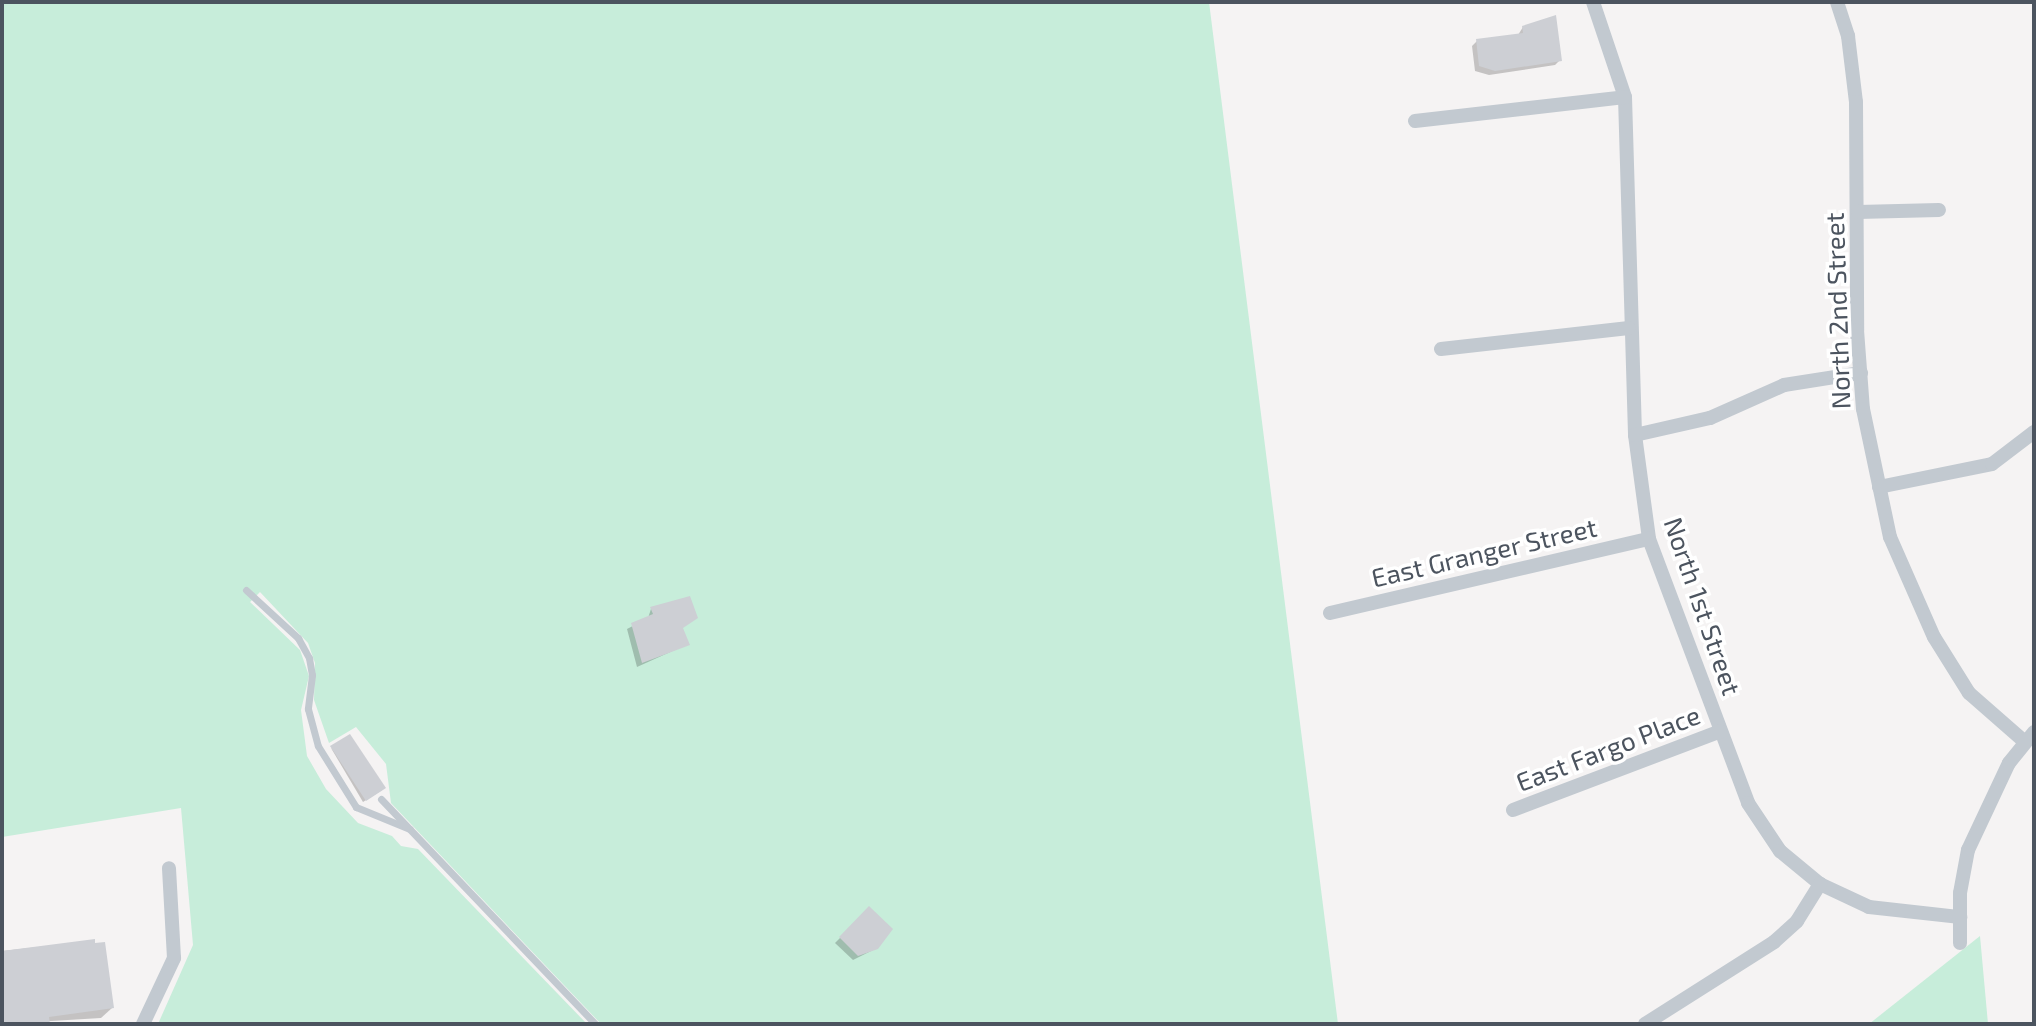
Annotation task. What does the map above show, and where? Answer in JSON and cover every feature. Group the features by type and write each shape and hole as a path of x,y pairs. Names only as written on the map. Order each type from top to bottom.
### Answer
{"street":[{"name":"North 1st Street","path":"1593,2 1625,97 1629,328 1635,435 1649,539 1748,803 1780,851 1820,884 1869,906 1960,917"},
{"name":"North 2nd Street","path":"1837,2 1848,36 1856,102 1863,409 1890,537 1934,637 1969,693 2030,737"},
{"path":"1415,121 1625,97"},
{"path":"1858,212 1939,210"},
{"path":"1441,349 1629,328"},
{"path":"1635,435 1710,418 1784,384 1861,373"},
{"path":"1879,487 1992,464 2034,432"},
{"name":"East Granger Street","path":"1330,613 1649,539"},
{"name":"East Fargo Place","path":"1513,810 1721,732"},
{"path":"1960,943 1960,917 1968,850 1983,810 2030,737"},
{"path":"143,1024 174,958 169,869"},
{"path":"1644,1024 1774,942 1797,921 1820,884"}],"lane":[{"path":"246,590 299,638 309,658 308,709 318,746 356,807 410,829"},
{"path":"381,799 595,1024"}],"green space":[{"path":"2,2 1209,2 1338,1024 601,1024 391,803 386,764 356,727 329,743 314,700 315,663 308,643 260,592 250,602 300,650 309,676 301,710 307,756 326,789 358,823 392,836 401,846 418,849 587,1024 158,1024 193,945 181,808 2,837"},
{"path":"1980,936 1988,1024 1869,1024"}],"building":[{"path":"1556,15 1562,61 1495,71 1479,66 1476,39 1523,33 1522,26"},
{"path":"690,596 698,618 683,628 690,645 642,663 631,623 653,614 650,607"},
{"path":"350,734 386,788 366,801 330,746"},
{"path":"869,906 893,929 878,949 858,956 839,937"},
{"path":"95,939 95,943 105,942 114,1008 49,1017 50,1024 2,1024 2,951"}]}
